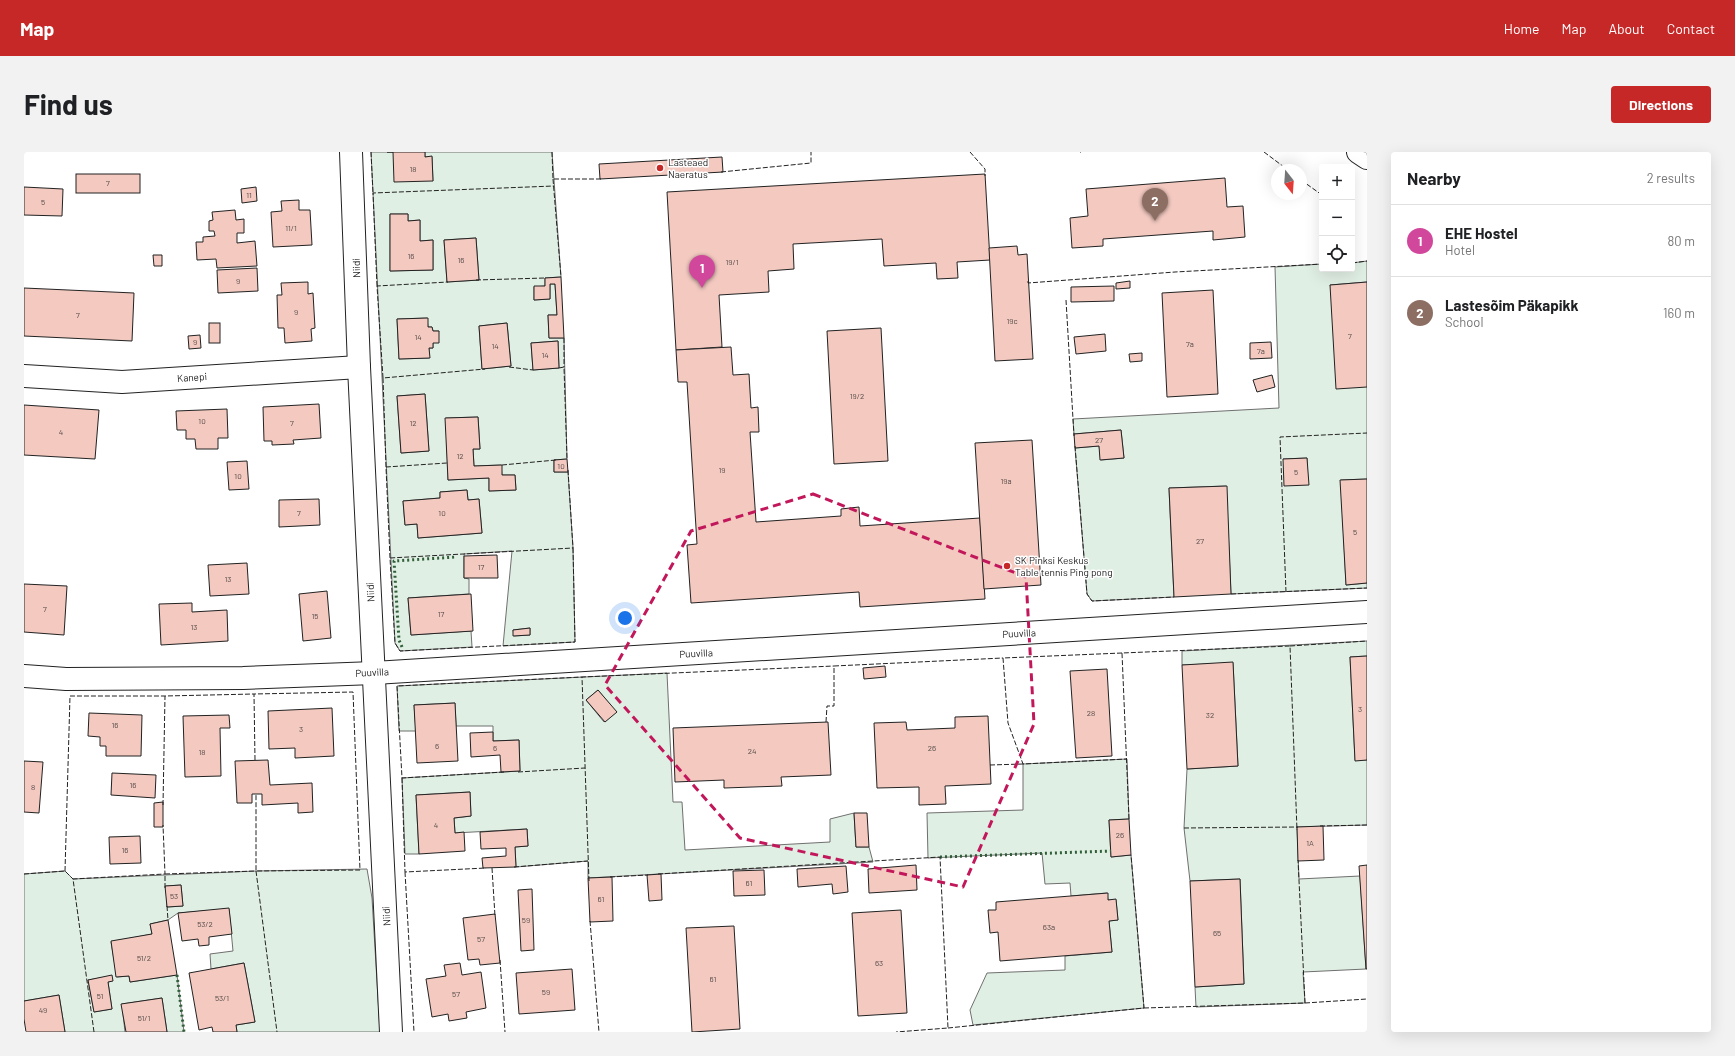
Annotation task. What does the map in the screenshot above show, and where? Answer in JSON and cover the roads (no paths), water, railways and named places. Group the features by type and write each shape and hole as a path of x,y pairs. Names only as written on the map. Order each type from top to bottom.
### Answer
{"street":[{"name":"Niidi","path":"351,152 359,366 391,1032"},
{"path":"1358,152 1367,158"},
{"name":"Kanepi","path":"24,376 122,382 359,366"},
{"name":"Puuvilla","path":"24,676 66,679 235,678 374,672 1367,612"}],"place":[{"name":"Lasteaed Naeratus","path":"660,168"},
{"name":"Lastesõim Päkapikk","path":"1155,221"},
{"name":"EHE Hostel","path":"702,288"},
{"name":"SK Pinksi Keskus Table tennis Ping pong","path":"1007,566"}]}
